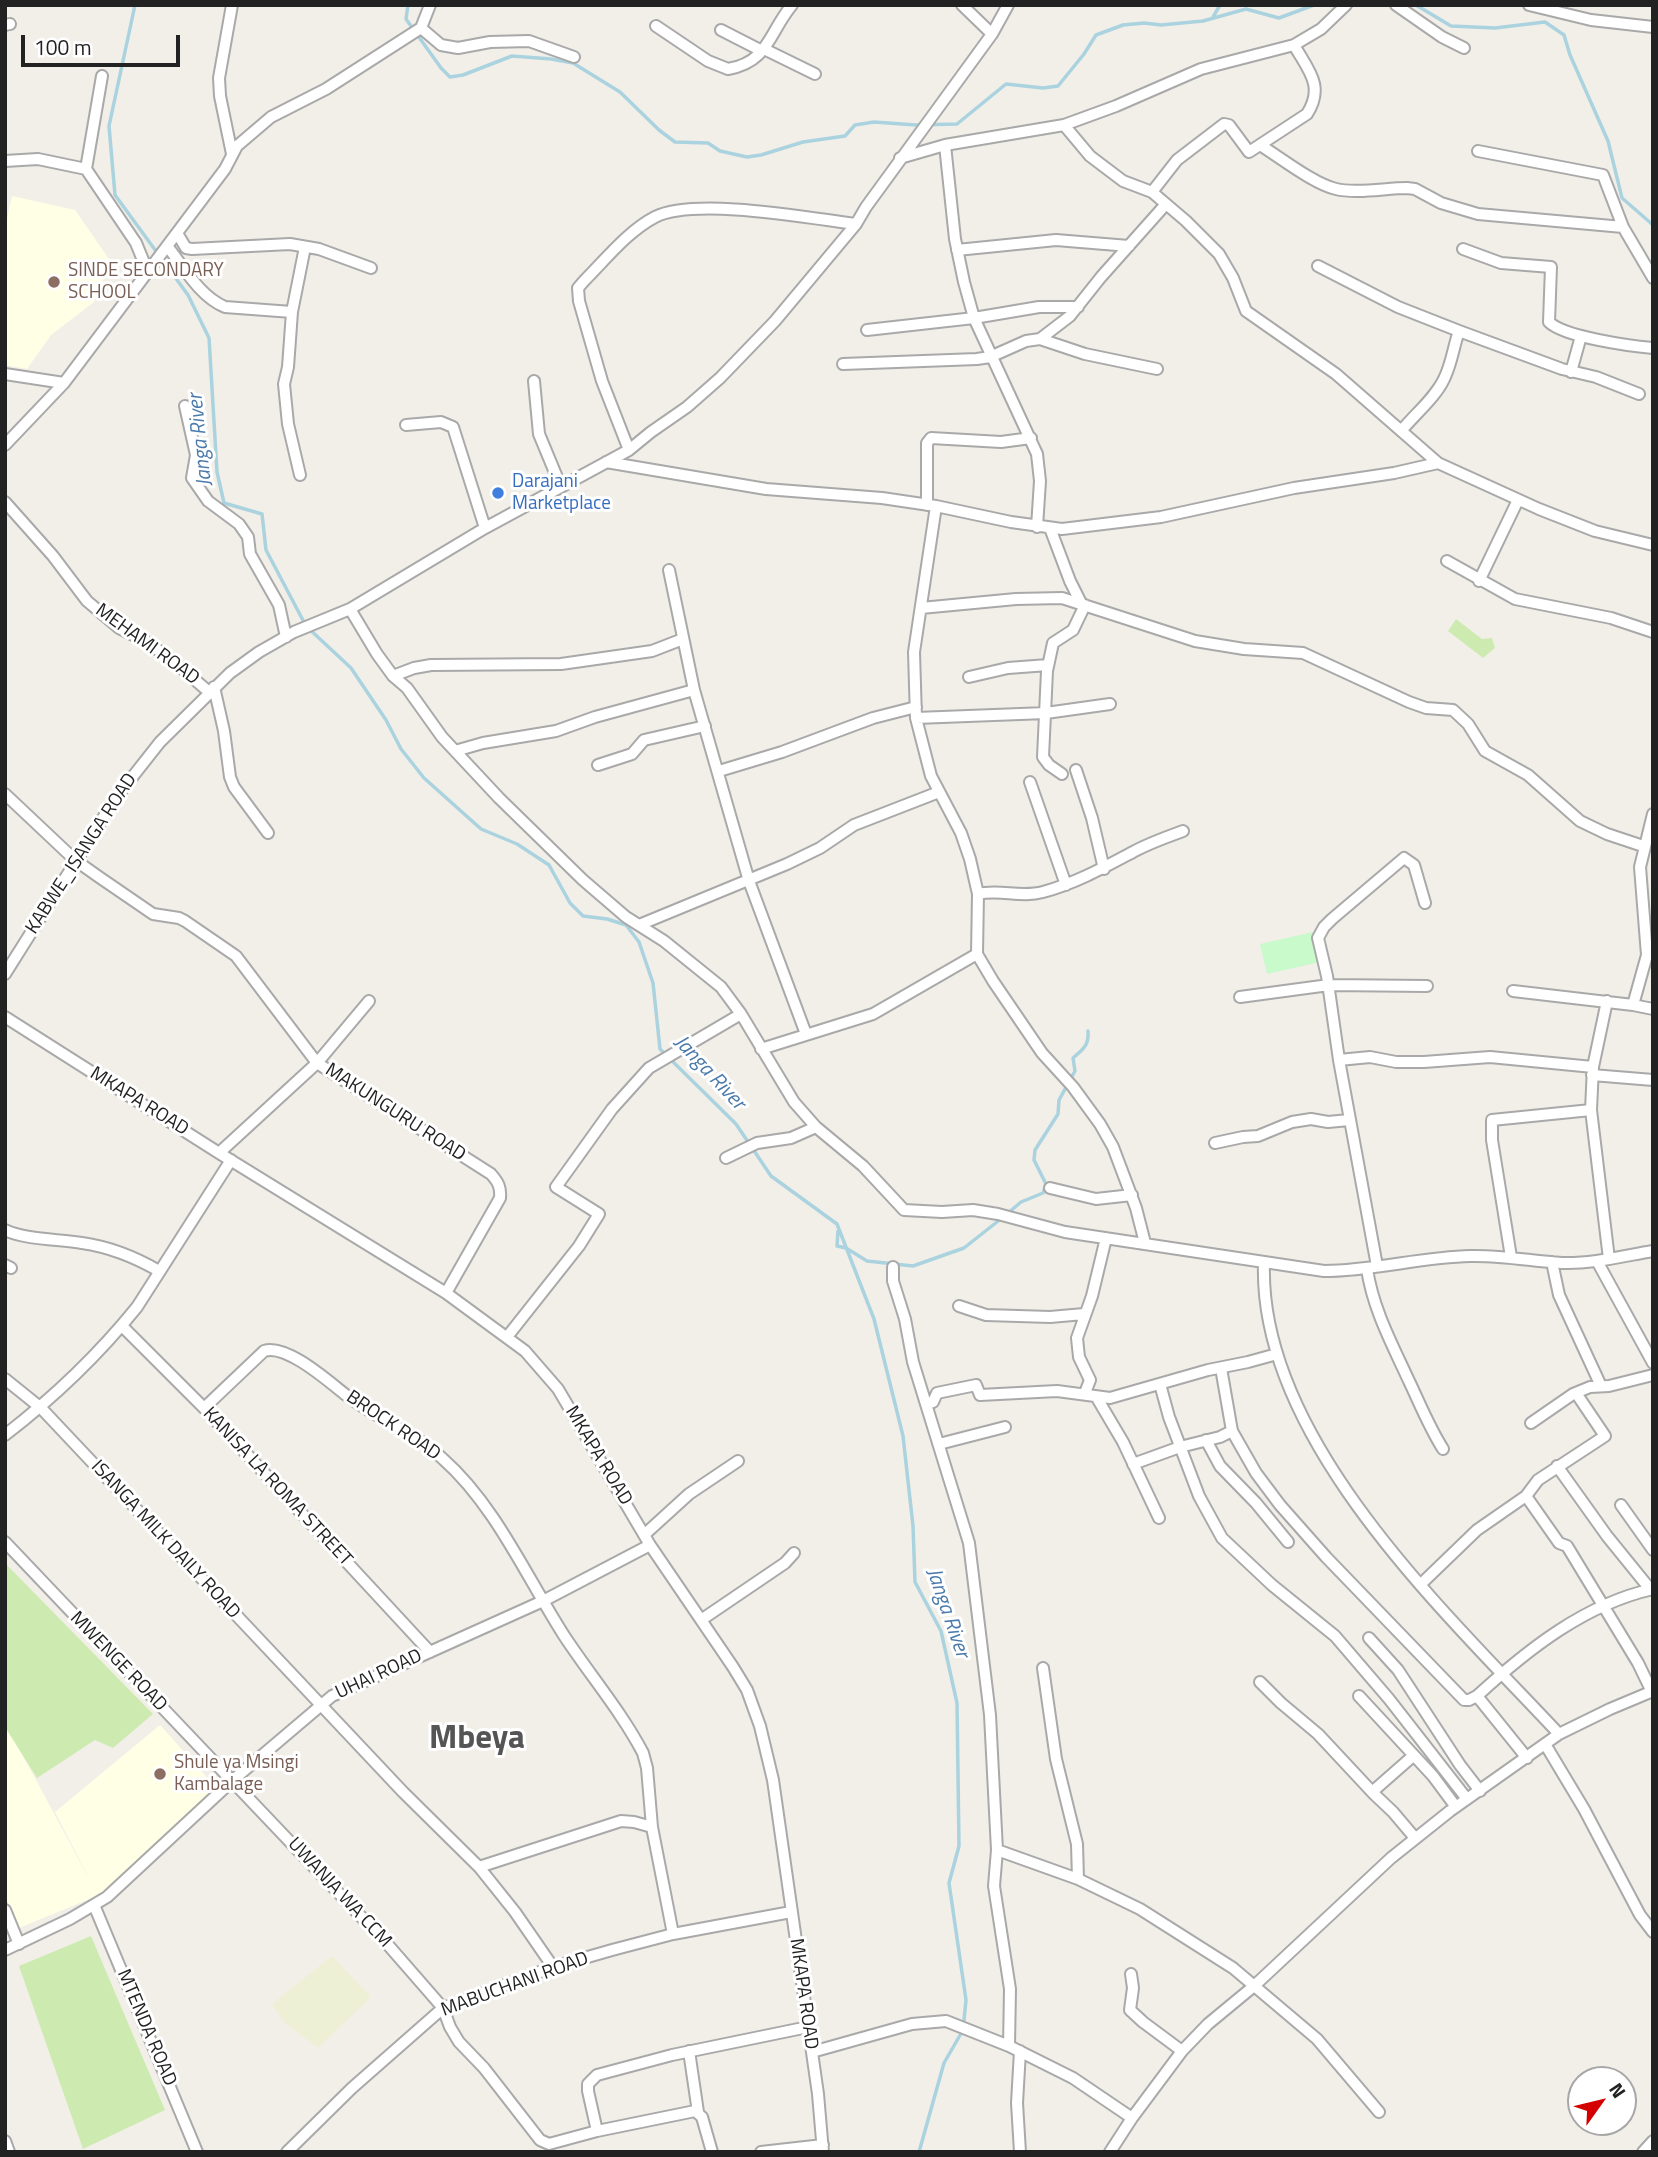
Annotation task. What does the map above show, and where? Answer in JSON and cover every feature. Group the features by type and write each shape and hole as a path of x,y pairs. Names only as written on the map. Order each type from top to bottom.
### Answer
{"street":[{"path":"232,5 219,78 232,154"},
{"path":"656,26 708,61 728,69 759,56 770,43 792,5"},
{"path":"962,5 992,34"},
{"name":"KABWE_ISANGA ROAD","path":"5,974 75,860 135,772 212,690 259,653 290,634 350,609 485,528 629,450 687,407 720,378 775,321 856,224 900,158 992,34 1008,5"},
{"path":"900,158 945,145 1064,125 1201,69 1294,45 1321,29 1346,5"},
{"path":"1396,5 1464,48"},
{"path":"1529,5 1591,20 1653,27"},
{"path":"5,445 64,383 225,169 237,146 271,117 326,89 421,28 430,6"},
{"path":"421,28 441,45 458,48 490,42 529,41 574,57"},
{"path":"721,30 815,74"},
{"path":"1152,192 1177,160 1224,124 1231,127 1249,152 1307,114 1314,104 1317,92 1294,45"},
{"path":"102,76 86,169 149,267"},
{"path":"1064,125 1090,156 1123,181 1152,192 1219,254 1233,278 1245,311 1336,374 1438,463 1518,500 1595,531 1653,545"},
{"path":"945,145 957,250 974,317 990,357 1031,438 1040,469 1037,527"},
{"path":"1260,145 1314,180 1335,189 1349,191 1408,188 1441,203 1478,214 1623,227"},
{"path":"1478,151 1602,174 1623,227 1653,278"},
{"path":"5,161 38,159 86,169"},
{"path":"1040,339 1078,307 1166,204"},
{"path":"629,450 602,381 579,301 578,288 592,272 655,217 679,209 745,211 856,224"},
{"path":"177,233 186,247 192,249 275,244 305,247 333,253 371,268"},
{"path":"957,250 1056,240 1129,246"},
{"path":"167,246 196,284 218,304 225,307 292,312"},
{"path":"300,475 288,425 284,384 292,312 305,247"},
{"path":"1463,250 1501,263 1551,267 1549,322 1557,328 1581,336 1653,348"},
{"path":"1318,266 1398,307 1571,372 1596,377 1639,394"},
{"path":"867,330 1039,307 1078,307"},
{"path":"1402,430 1443,382 1459,331"},
{"path":"1571,372 1581,336"},
{"path":"843,364 960,361 990,357 1026,341 1040,339 1085,354 1157,369"},
{"path":"5,374 64,383"},
{"path":"534,381 539,434 561,486"},
{"path":"185,406 196,455 192,478 208,501 239,524 248,537 250,554 279,604 290,634"},
{"path":"406,425 441,422 453,427 485,528"},
{"path":"1031,438 1001,442 929,439 932,505 914,659 916,713 925,760 961,832 970,859 978,894 977,954 1034,1042 1073,1087 1100,1124 1113,1147 1132,1195 1145,1244"},
{"path":"606,462 766,489 882,498 932,505 1037,527 1062,529 1161,517 1294,488 1394,473 1438,463"},
{"path":"1479,580 1518,500"},
{"name":"MEHAMI ROAD","path":"5,502 53,556 87,601 119,628 164,654 212,690"},
{"path":"1050,528 1070,581 1083,604"},
{"path":"1447,561 1505,594 1529,603 1611,618 1653,632"},
{"path":"669,570 694,690 749,881 806,1034"},
{"path":"921,608 1052,597 1083,604 1195,641 1244,649 1303,653 1409,702 1426,708 1453,710 1468,724 1485,751 1528,775 1572,815 1599,831 1643,846"},
{"path":"1062,774 1043,757 1048,665 1053,643 1073,630 1083,604"},
{"path":"350,609 367,640 393,676 407,688 454,751 583,880 712,979 741,1014 794,1102 816,1127 863,1166 904,1210 972,1210 1003,1215 1051,1229 1325,1271 1449,1257 1511,1257 1552,1262 1597,1261 1653,1251"},
{"path":"393,676 431,665 561,664 639,653 666,647 683,639"},
{"path":"969,677 998,670 1048,665"},
{"path":"212,690 224,732 230,777 234,787 268,833"},
{"path":"454,751 483,743 556,731 595,717 694,690"},
{"path":"719,771 873,718 916,713 1046,713 1110,704"},
{"path":"598,765 632,754 645,740 705,726"},
{"path":"1076,770 1092,818 1104,869"},
{"path":"1030,782 1066,885"},
{"path":"639,925 749,881 812,853 855,825 939,792"},
{"path":"5,794 75,860"},
{"path":"1633,1004 1648,970 1648,942 1640,867 1653,814"},
{"path":"978,894 994,892 1028,895 1066,885 1183,831"},
{"path":"1425,903 1414,865 1409,859 1401,859 1324,927 1318,938 1329,985 1372,1267 1370,1293 1427,1423 1443,1449"},
{"name":"MAKUNGURU ROAD","path":"75,860 146,910 185,921 236,956 317,1063 491,1174 497,1181 500,1198 446,1293"},
{"path":"761,1049 873,1014 977,954"},
{"path":"1240,997 1329,985 1427,986"},
{"path":"1513,991 1633,1004 1653,1009"},
{"path":"219,1153 317,1063 369,1001"},
{"path":"1607,1001 1592,1071 1591,1110 1609,1259"},
{"path":"507,1337 579,1246 599,1214 556,1187 612,1109 649,1068 741,1014"},
{"name":"MKAPA ROAD","path":"5,1017 446,1293 534,1360 558,1390 647,1540 747,1690 760,1726 773,1780 823,2148"},
{"path":"1339,1060 1370,1057 1396,1062 1424,1062 1490,1057 1653,1080"},
{"path":"1511,1257 1492,1140 1492,1120 1591,1110"},
{"path":"1215,1143 1258,1136 1292,1122 1311,1119 1328,1122 1349,1120"},
{"path":"726,1158 757,1143 791,1138 816,1127"},
{"path":"5,1435 41,1408 122,1326 231,1160"},
{"path":"1049,1188 1096,1199 1132,1195"},
{"path":"5,1230 18,1235 93,1245 134,1257 159,1271"},
{"path":"1085,1394 1090,1380 1077,1349 1079,1326 1092,1296 1106,1238"},
{"path":"1597,1261 1653,1363"},
{"path":"1264,1262 1268,1317 1277,1354 1293,1394 1339,1479 1376,1533 1559,1734"},
{"path":"1552,1262 1559,1294 1601,1386"},
{"path":"893,1267 893,1282 905,1319 913,1362 969,1543 990,1715 997,1850 994,1886 1008,1973 1020,2152"},
{"path":"959,1306 986,1315 1050,1317 1084,1314"},
{"name":"KANISA LA ROMA STREET","path":"122,1326 204,1408 430,1652"},
{"name":"BROCK ROAD","path":"204,1408 264,1351 274,1349 296,1359 363,1408 414,1437 444,1459 468,1483 488,1510 543,1601"},
{"path":"927,1404 933,1402 937,1393 976,1384 980,1395 1057,1391 1110,1398 1277,1354"},
{"path":"1221,1368 1232,1431 1243,1453 1270,1492 1326,1558 1464,1700 1477,1696 1502,1672 1547,1638 1628,1594 1652,1589 1606,1536 1557,1466"},
{"path":"1531,1423 1576,1393 1590,1387 1653,1375"},
{"name":"ISANGA MILK DAILY ROAD","path":"5,1379 41,1408 403,1792 479,1867 522,1922 553,1968"},
{"path":"1160,1384 1180,1447 1204,1508 1228,1545 1344,1646 1435,1755 1467,1800"},
{"path":"1421,1584 1478,1530 1526,1496 1538,1480 1605,1436 1576,1393"},
{"path":"1097,1398 1159,1518"},
{"path":"939,1444 1004,1427"},
{"path":"1133,1464 1232,1431"},
{"path":"1206,1440 1220,1466 1256,1503 1288,1542"},
{"name":"UHAI ROAD","path":"5,1950 94,1905 117,1890 233,1780 321,1704 342,1691 543,1601 647,1540 689,1494 738,1461"},
{"path":"1110,2152 1182,2051 1415,1838 1559,1734 1652,1692 1567,1546 1559,1543 1526,1496"},
{"path":"1621,1504 1653,1550"},
{"name":"MWENGE ROAD","path":"5,1542 233,1780"},
{"path":"701,1620 785,1563 794,1553"},
{"path":"543,1601 643,1753 647,1768 652,1827 673,1934"},
{"path":"1368,1638 1398,1670 1480,1791"},
{"path":"1042,1668 1056,1759 1077,1844 1078,1879"},
{"path":"1260,1682 1318,1734 1371,1792 1394,1812 1415,1838"},
{"path":"1359,1696 1433,1776 1456,1807"},
{"path":"1477,1696 1527,1758"},
{"path":"1545,1744 1584,1809 1640,1915 1653,1932"},
{"path":"1371,1792 1413,1756"},
{"name":"UWANJA WA CCM","path":"233,1780 389,1946 443,2008 458,2042 484,2068 540,2140 549,2144 597,2131 698,2112"},
{"path":"479,1867 621,1821 652,1827"},
{"path":"997,1850 1078,1879 1164,1923 1233,1968 1317,2039 1379,2112"},
{"name":"MTENDA ROAD","path":"94,1905 197,2152"},
{"path":"5,1910 19,1944"},
{"name":"MABUCHANI ROAD","path":"287,2152 352,2088 443,2008 553,1968 673,1934 791,1912"},
{"path":"1130,1974 1133,1988 1130,2010 1182,2051"},
{"path":"812,2052 912,2024 946,2021 1015,2049 1073,2078 1132,2118"},
{"path":"597,2131 588,2091 591,2080 609,2071 689,2051 808,2027"},
{"path":"689,2051 698,2112 702,2117 712,2152"},
{"path":"5,2141 9,2152"},
{"path":"1643,2152 1653,2141"},
{"path":"761,2152 823,2148"}],"shaded area":[{"name":"SINDE SECONDARY SCHOOL","path":"12,196 75,210 111,262 94,302 51,335 27,369 5,365 5,228"},
{"path":"160,1725 220,1792 99,1895 19,1928 5,1896 5,1729 7,1728 35,1778 96,1892 55,1812"},
{"path":"332,1956 371,1997 318,2048 284,2022 272,2005"}],"green space":[{"path":"1456,619 1482,639 1492,638 1495,648 1483,658 1448,631"},
{"path":"1313,932 1320,962 1267,974 1260,944"},
{"path":"5,1563 153,1714 113,1748 95,1740 37,1778 5,1727"},
{"path":"91,1936 165,2110 83,2149 19,1966"}],"waterway":[{"name":"Janga River","path":"135,5 109,126 115,195 188,295 209,338 217,472 224,503 262,514 266,550 306,626 351,668 386,720 401,749 424,778 481,829 517,844 549,865 570,903 583,916 626,925 639,942 653,983 660,1049 736,1124 771,1176 837,1224 874,1319 903,1436 913,1526 915,1582 941,1631 957,1703 959,1846 949,1883 966,2000 963,2030 944,2063 919,2152"},
{"path":"408,5 406,19 450,77 463,75 512,56 573,63 620,92 675,142 708,143 720,151 747,157 803,142 845,136 855,125 874,122 957,124 1006,84 1043,88 1058,86 1096,35 1123,25 1203,21 1246,9 1279,18 1314,5"},
{"path":"1213,17 1220,5"},
{"path":"1416,5 1451,26 1495,28 1545,22 1564,35 1570,55 1608,141 1622,198 1653,225"},
{"path":"1008,1213 1021,1202 1043,1193 1046,1184 1034,1160 1035,1150 1058,1114 1059,1100 1075,1071 1073,1058 1086,1044 1088,1031"},
{"path":"838,1231 837,1246 846,1248 867,1261 913,1266 964,1248 1002,1218"}],"place":[{"name":"SINDE SECONDARY SCHOOL","path":"54,282"},
{"name":"Darajani Marketplace","path":"498,493"},
{"name":"Shule ya Msingi Kambalage","path":"160,1774"}],"district":[{"name":"Mbeya","path":"477,1740"}]}
